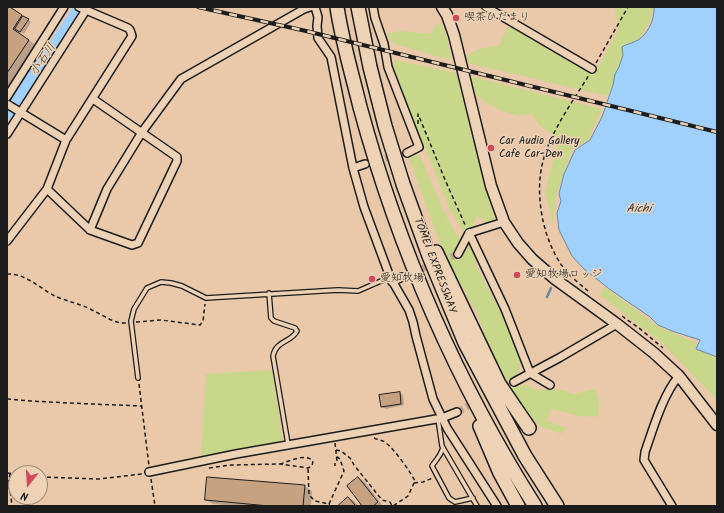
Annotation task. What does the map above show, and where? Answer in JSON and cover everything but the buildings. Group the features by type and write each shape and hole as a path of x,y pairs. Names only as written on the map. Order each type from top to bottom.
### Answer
{"highway":[{"name":"TOMEI EXPRESSWAY","path":"337,7 351,70 367,130 384,188 412,264 440,330 473,398 535,506"},
{"name":"TOMEI EXPRESSWAY","path":"358,7 376,89 403,184 429,256 465,343 525,456 557,506"},
{"path":"403,184 499,384 529,428"},
{"path":"440,330 500,473 518,506"}],"main road":[{"path":"442,7 447,15 454,35 491,186 504,222 518,243 555,279 618,319 679,376 717,425"}],"street":[{"path":"7,97 64,7"},
{"path":"315,7 318,17 318,38 331,57 352,168 364,207 391,279 409,310 432,399 440,418 497,506"},
{"path":"374,7 375,18 384,44 388,67 419,147 407,153"},
{"path":"486,7 592,69"},
{"path":"90,230 106,189 142,132 181,79 305,8"},
{"path":"7,134 19,111 83,9 128,28 132,36 66,140 47,189 7,241"},
{"path":"47,189 90,230 132,245 138,243 177,160 175,155 93,99"},
{"path":"7,104 66,140"},
{"path":"352,168 365,164"},
{"path":"458,254 469,233 504,222"},
{"path":"469,233 505,309 530,373 550,385"},
{"path":"391,279 402,276"},
{"path":"514,382 559,358 618,319"},
{"path":"672,506 644,460 645,452 662,406 673,383 679,376"},
{"path":"149,472 288,444 440,418 457,412"}],"lane":[{"path":"138,378 131,323 134,309 147,288 161,282 182,286 206,298 269,293 338,290 358,291 391,279"},
{"path":"269,293 271,318 274,321 296,328 297,331 296,334 278,345 274,350 273,356 288,444"},
{"path":"440,418 443,448 440,458 435,461 432,466 436,476 449,498 455,502 473,498"},
{"path":"443,448 477,506"}],"path":[{"path":"589,292 566,270 552,247 543,223 540,187 543,161 556,130 628,7"},
{"path":"418,127 418,114 469,233"},
{"path":"7,274 21,276 55,296 85,306 122,324 149,320 161,320 200,325 203,321 206,298"},
{"path":"618,319 639,328 666,351"},
{"path":"138,378 149,472 155,506"},
{"path":"7,399 62,404 81,403 142,406"},
{"path":"336,450 341,451 350,458 382,500 390,502 393,506 408,496 415,481 397,456 396,452 384,441 373,438 372,430"},
{"path":"335,436 334,441 337,457 337,461 335,463 336,466"},
{"path":"308,468 309,496 315,501 330,505 344,471 340,459 334,455"},
{"path":"205,468 231,465 280,464 308,468 312,466 313,461 310,458 304,457 280,464"},
{"path":"48,478 99,479 149,472"},
{"path":"7,491 8,473"},
{"path":"414,483 423,482 436,476"},
{"path":"7,486 10,489 12,506"}],"green space":[{"path":"615,7 653,7 651,19 607,96 464,62 469,54 484,48 499,46 508,27 512,27 594,75 618,31"},
{"path":"441,23 447,37 451,60 395,44 387,37 389,33 401,31 430,34 437,24"},
{"path":"395,60 456,73 494,218 495,229 487,232 484,219 477,216 473,224 471,243 476,255 476,267 502,315 524,344 518,374 510,379 517,387 523,384 535,389 562,390 574,394 595,389 599,401 599,414 595,417 579,416 552,409 546,421 566,428 561,434 540,426 520,404 499,369 489,348 477,313 455,275 442,248 409,157 414,154 420,156 446,216 465,248 466,243 462,230 448,205 404,100 393,66"},
{"path":"466,75 602,109 588,140 572,149 557,193 553,224 545,192 559,139 539,125 532,114 519,116 502,111 487,103 475,94"},
{"path":"605,287 659,327 695,342 717,360 717,402 709,391 661,342 600,295"},
{"path":"272,370 283,441 201,456 206,374"}],"water":[{"name":"Aichi","path":"654,7 717,7 717,357 696,349 700,340 658,325 650,317 608,288 584,269 572,256 559,230 557,213 561,201 559,194 564,174 575,150 590,140 602,117 613,85 615,74 623,55 622,47 639,40 643,36 652,22"}],"waterway":[{"name":"小石川","path":"7,112 56,45 81,7"},
{"path":"547,297 551,288"}],"tunnel":[{"path":"365,164 407,153"},
{"path":"402,277 458,254"},
{"path":"457,412 514,382"}],"railway":[{"path":"198,7 306,31 717,132"}],"place":[{"name":"喫茶ひだまり","path":"456,18"},
{"name":"Car Audio Gallery Cafe Car-Den","path":"491,148"},
{"name":"愛知牧場ロッジ","path":"517,275"},
{"name":"愛知牧場","path":"372,279"}]}
